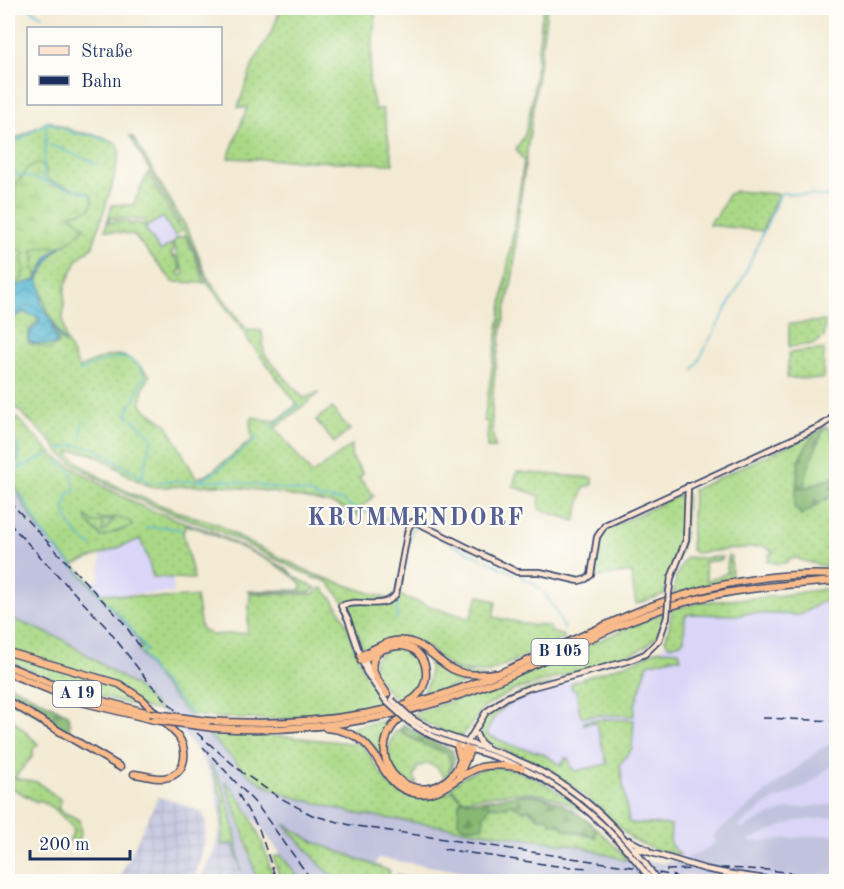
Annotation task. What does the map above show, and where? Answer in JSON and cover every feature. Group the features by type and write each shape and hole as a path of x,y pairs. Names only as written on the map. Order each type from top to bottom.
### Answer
{"highway":[{"name":"B 105","path":"456,690 501,673 644,609 692,593 740,582 809,574 837,575"},
{"name":"B 105","path":"310,727 379,717 435,703 494,682 628,622 673,605 740,591 837,581"},
{"path":"361,656 390,642 410,641 422,646 445,665 462,673 479,675 501,673"},
{"name":"A 19","path":"361,656 404,646 416,652 424,661 427,676 424,689 416,698 396,707"},
{"path":"8,652 109,680 127,688 142,699 178,736 185,755 182,767 172,776 159,778 134,774"},
{"path":"379,652 372,660 372,668 388,698"},
{"name":"A 19","path":"8,666 76,694 149,713 208,721 294,722 352,716 396,707 456,690"},
{"name":"A 19","path":"8,673 77,701 154,720 214,728 310,727"},
{"path":"8,701 120,767"},
{"path":"435,703 404,716 392,727 385,746 387,764 393,775 402,783 413,788 425,789 444,782 454,773 468,746"},
{"path":"310,727 340,730 362,739 390,777 407,791 419,794 434,792 481,767 495,765 522,768"},
{"path":"457,746 460,761"},
{"path":"452,783 463,770 468,746"}],"street":[{"path":"495,751 457,746 435,738 410,720 371,681 342,608 356,603 382,603 392,599 399,582 408,529 412,522 517,572 540,572 579,581 591,575 597,537 605,525 821,426 831,419 837,410"},
{"path":"468,746 477,724 491,706 515,693 628,662 645,654 659,640 667,617 671,578 686,540 688,486"},
{"path":"410,720 522,768 550,783 581,804 620,841 648,876 654,880"},
{"path":"468,746 476,734 477,724"},
{"path":"476,734 480,742 495,751 546,773 575,792 632,843 653,853"},
{"path":"623,835 645,862 654,880"},
{"path":"620,841 633,848 705,868 788,882"}],"shaded area":[{"path":"163,216 177,238 160,251 145,228"},
{"path":"8,434 15,448 17,459 8,472"},
{"path":"8,472 25,507 48,542 129,627 143,649 139,649 149,668 169,694 240,768 268,787 290,796 357,814 579,846 624,860 663,863 685,859 705,850 716,841 712,836 819,750 831,744 836,745 836,762 808,785 766,804 739,826 742,829 765,817 788,809 836,804 836,817 796,821 748,840 750,842 836,834 836,881 807,881 731,870 730,877 762,881 683,875 681,876 696,881 637,876 639,879 588,879 588,882 523,881 378,858 375,866 314,842 287,826 324,869 339,881 301,881 226,781 257,881 243,881 228,796 209,763 223,801 223,829 221,844 206,881 199,881 214,851 220,828 220,814 214,782 199,753 135,686 97,660 8,617"},
{"path":"140,540 153,576 173,578 174,593 101,593 91,584 99,580 101,554"},
{"path":"825,599 836,601 836,881 718,881 718,870 684,859 670,844 671,825 629,823 625,802 542,753 514,746 487,735 491,720 509,704 534,692 642,660 659,651 668,640 675,616 688,613 742,612 801,615"},
{"path":"158,797 175,801 203,813 206,824 204,845 194,881 118,881"},
{"path":"221,844 234,844 243,881 206,882"}],"green space":[{"path":"281,8 376,8 369,81 375,109 383,109 393,164 228,158 247,108 238,107 253,64 273,29"},
{"path":"543,8 547,8 518,217 513,272 493,387 492,430 495,448 487,448 488,422 484,421 524,161 516,149 525,135 532,100"},
{"path":"49,121 76,132 96,135 117,144 120,151 93,246 78,259 65,286 63,320 65,338 79,368 117,355 124,356 141,366 150,376 143,388 141,403 147,411 167,425 196,478 207,475 252,440 250,422 253,417 278,420 297,404 208,284 193,247 130,136 133,137 189,232 207,277 247,330 262,331 264,354 303,398 319,393 275,428 312,474 352,445 351,456 363,474 359,478 374,496 361,507 362,519 353,512 336,505 272,492 221,485 156,487 134,479 92,454 69,452 71,457 103,479 130,493 218,524 242,539 316,575 388,599 344,602 328,582 316,579 217,530 150,505 111,487 72,463 8,400 8,136 10,140 15,139"},
{"path":"41,163 46,169 47,180 91,194 93,202 89,210 70,214 85,227 65,245 42,247 32,251 35,257 33,269 37,272 36,278 38,278 45,303 56,327 56,330 52,331 59,340 59,343 50,349 28,343 29,330 37,322 36,315 24,312 8,321 8,286 21,280 24,272 21,257 26,254 13,251 11,244 12,236 16,234 14,185 28,167"},
{"path":"148,173 181,231 175,236 163,217 148,226 142,220 111,217 109,222 113,223 114,220 130,222 133,225 134,222 147,226 145,228 160,251 172,244 171,253 173,257 175,256 181,276 184,274 173,243 177,238 185,236 205,283 173,282 134,235 105,230 112,205 133,205"},
{"path":"735,191 778,194 762,231 709,225 713,218 716,218 728,195"},
{"path":"825,321 824,337 814,344 789,347 789,324"},
{"path":"824,349 823,379 787,378 789,353"},
{"path":"332,408 350,430 334,443 316,420"},
{"path":"8,409 54,456 106,488 145,508 212,532 285,568 295,577 316,588 310,592 249,592 300,590 302,587 286,571 272,563 222,538 186,525 183,533 194,579 153,577 140,539 73,565 101,593 158,598 196,597 201,628 211,635 247,633 250,594 313,594 322,588 337,606 362,667 384,705 332,715 298,718 238,719 189,715 149,667 138,649 142,648 129,627 39,530 25,507 8,471 17,459 15,448 8,434"},
{"path":"825,427 817,444 804,488 836,476 836,493 801,515 794,507 799,460 813,434"},
{"path":"825,427 828,427 836,446 836,476 804,488 809,465"},
{"path":"813,434 799,460 801,515 836,493 836,569 799,558 788,559 788,562 778,564 767,561 770,558 768,555 774,552 764,546 695,553 691,550 693,490"},
{"path":"517,472 593,478 593,485 584,487 575,521 539,509 540,496 513,486"},
{"path":"685,492 687,494 684,541 665,594 636,604 631,572 600,577 594,575 604,531"},
{"path":"86,516 93,523 101,522 102,532 114,519 106,521 97,517 127,520 132,523 132,526 101,537 87,521"},
{"path":"728,555 731,557 732,577 673,595 676,576 686,557 723,557 722,560 704,562 707,581 727,573"},
{"path":"836,587 836,603 825,600 800,615 689,614 685,616 684,639 681,643 670,646 665,640 672,609 703,602 770,597"},
{"path":"396,594 470,619 479,595 496,602 493,617 550,627 551,632 564,636 564,639 489,672 460,671 427,647 407,638 388,640 367,649 363,648 347,608 356,603 382,603"},
{"path":"664,612 658,635 645,647 623,658 512,691 483,708 461,738 431,726 413,714 496,686"},
{"path":"8,617 64,640 135,686 161,711 83,690 8,661"},
{"path":"394,643 418,645 444,666 483,677 420,698 429,679 427,660 424,654 415,649"},
{"path":"393,648 410,650 419,658 422,671 422,687 409,700 399,703 381,682 374,669 376,658"},
{"path":"657,650 679,651 681,658 648,664 635,705 634,716 583,717 580,714 576,691 571,686 573,682 640,659"},
{"path":"8,684 68,714 70,725 68,733 8,698"},
{"path":"561,684 527,695 505,707 490,724 487,735 514,746 542,753 562,766 565,758 568,758 572,769 576,771 607,764 596,722 583,724 586,721 634,720 632,749 620,764 629,823 671,825 670,844 680,855 656,850 632,839 574,787 529,761 482,740 480,731 483,722 498,706 528,690"},
{"path":"8,715 38,744 33,749 33,756 14,778 37,782 61,800 58,809 79,820 81,834 77,841 72,843 70,841 74,829 56,810 8,786"},
{"path":"398,719 387,734 384,750 387,765 394,777 406,787 420,791 433,790 420,792 410,790 401,785 395,779 368,741 343,729"},
{"path":"404,724 428,740 452,750 455,759 450,773 450,758 447,753 422,744 399,730"},
{"path":"399,730 409,737 447,753 450,758 450,773 444,777 437,767 427,763 417,768 414,777 417,784 407,783 400,779 394,773 389,757 392,739"},
{"path":"207,733 280,736 360,744 385,779 401,794 422,799 451,790 462,800 459,803 466,827 483,816 490,805 506,807 511,804 524,811 527,809 539,818 550,819 576,833 595,837 596,828 628,859 624,860 579,846 357,814 290,796 268,787 249,775"},
{"path":"466,753 458,773 452,781 436,789 450,781 458,772"},
{"path":"209,762 228,801 241,872 234,844 221,844 223,801"},
{"path":"483,768 522,773 544,783 581,808 581,811 566,802 538,794 512,793 462,799 451,787 463,777"},
{"path":"225,781 250,815 274,881 257,881 246,840"},
{"path":"525,794 555,801 572,810 596,828 595,837 564,829 559,823 552,824 547,817 539,818 532,810 524,811 511,804 506,807 490,806 484,816 483,827 463,827 458,822 459,803 462,800 477,801"},
{"path":"284,824 314,842 390,871 389,875 396,880 397,875 415,881 339,881 324,869"},
{"path":"281,855 301,881 281,881 273,857"}],"water":[{"path":"66,243 53,254 38,279 42,290 41,303 65,344 52,325 57,343 53,345 32,343 29,340 30,332 38,324 40,318 23,312 8,321 8,288 36,280 49,255"}],"waterway":[{"path":"28,8 42,16"},
{"path":"8,147 47,122 76,134 92,135 108,141"},
{"path":"47,124 43,181 90,194"},
{"path":"50,145 98,164"},
{"path":"8,172 43,181"},
{"path":"693,371 743,278 781,193 836,197"},
{"path":"79,372 116,358 134,361 141,368 145,378 129,409 127,415 130,417"},
{"path":"269,428 299,405"},
{"path":"133,419 152,437 142,477"},
{"path":"81,437 83,421"},
{"path":"8,424 18,447 20,469"},
{"path":"201,480 214,473 259,437"},
{"path":"60,449 74,445 95,448 149,482 224,480 310,493 317,498 342,500 350,506 381,518 404,519"},
{"path":"10,473 49,454"},
{"path":"54,460 72,472 75,491 67,495 65,507 69,521 79,536 93,546"},
{"path":"21,493 43,534 129,626 146,650 142,653 153,672 191,713"},
{"path":"146,528 165,527 181,530"},
{"path":"406,563 411,530 420,527"},
{"path":"427,531 446,541"},
{"path":"450,543 483,559"},
{"path":"486,560 490,562"},
{"path":"492,563 502,568"},
{"path":"401,581 404,569"},
{"path":"504,569 511,572"},
{"path":"520,576 527,580"},
{"path":"530,581 541,590"},
{"path":"397,600 401,584"},
{"path":"544,593 555,609 564,629"},
{"path":"397,602 397,620"}],"railway":[{"path":"8,500 123,622 140,647"},
{"path":"8,522 107,628 147,680 197,733 243,773 277,796 312,815 350,825 652,870"},
{"path":"763,718 836,721"},
{"path":"203,747 257,805 313,882"},
{"path":"238,794 259,829 277,882"},
{"path":"443,849 557,866 588,868"},
{"path":"666,870 724,868 769,870 836,879"},
{"path":"645,871 671,875 690,882"}],"district":[{"name":"KRUMMENDORF","path":"416,519"}]}
